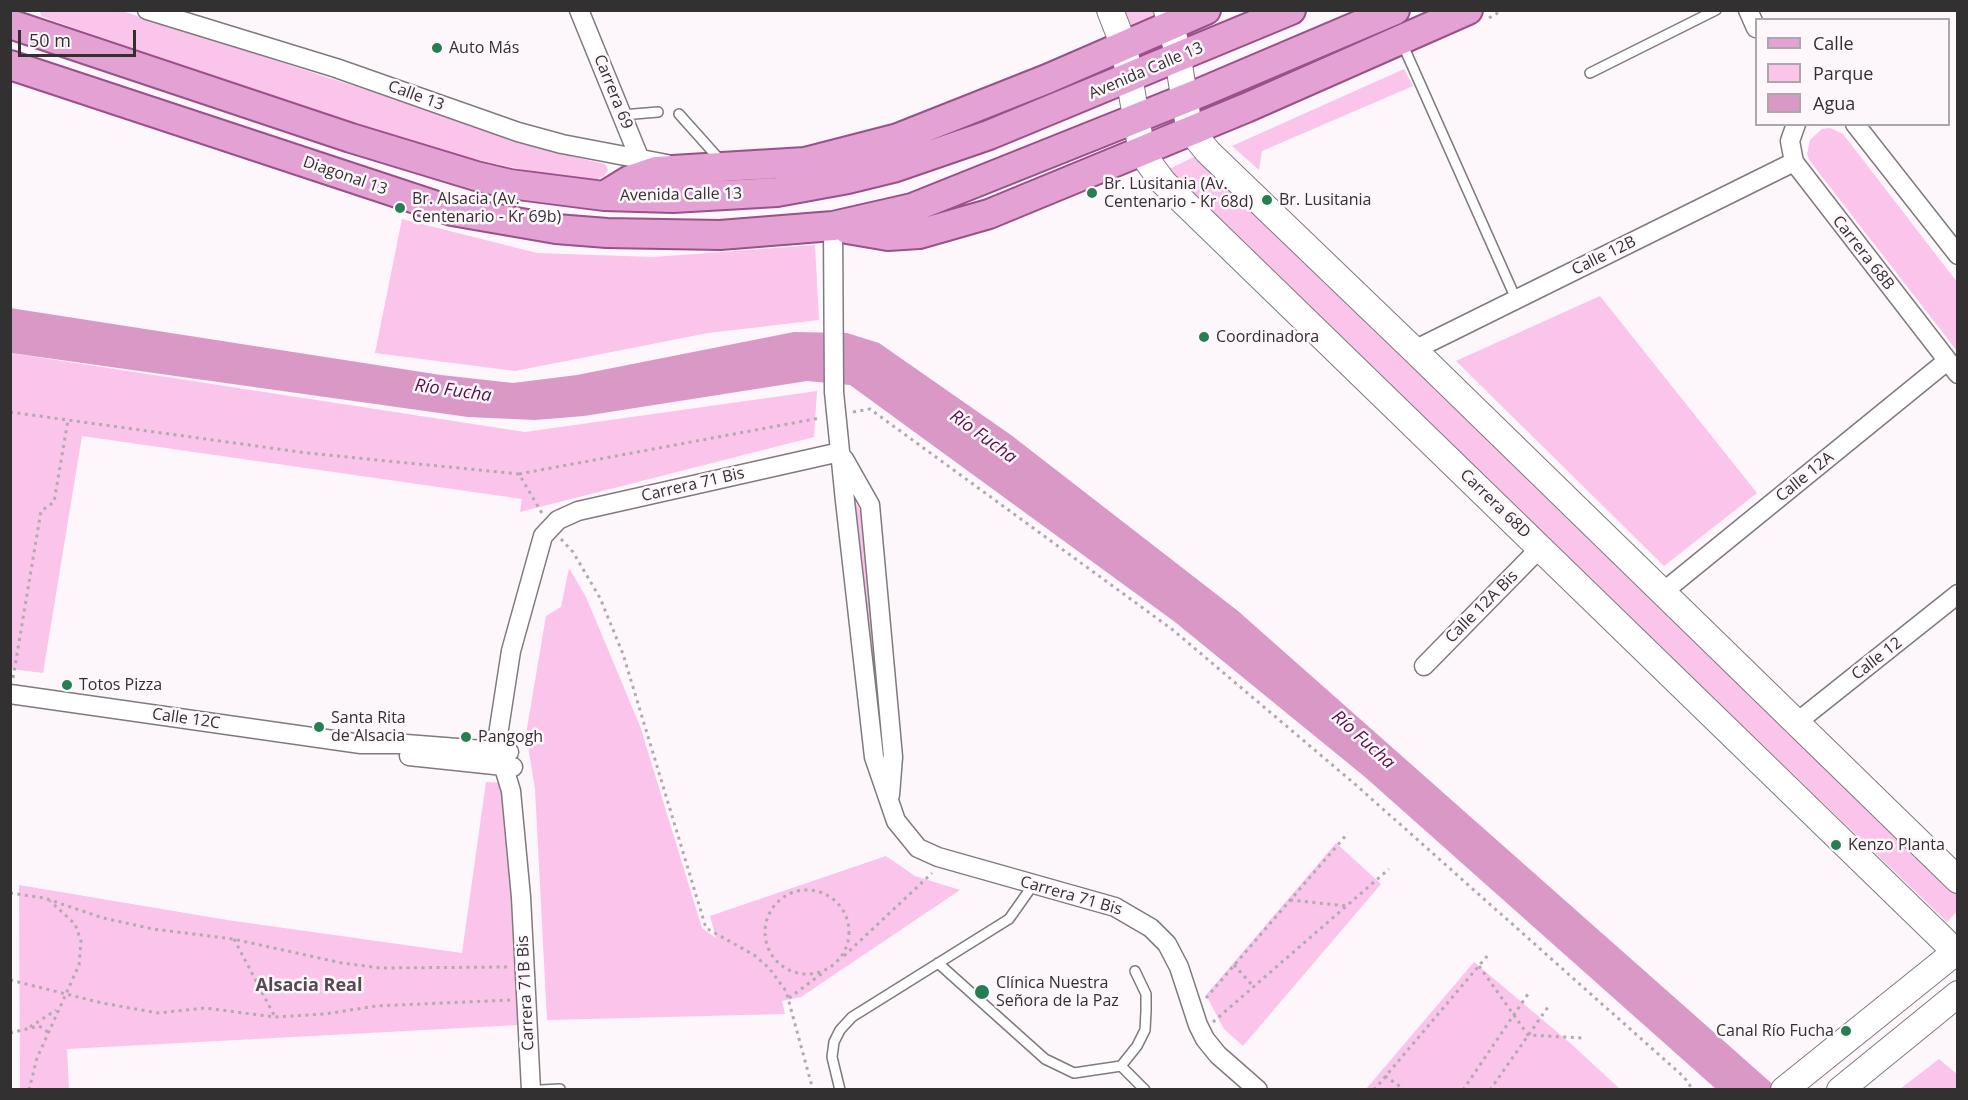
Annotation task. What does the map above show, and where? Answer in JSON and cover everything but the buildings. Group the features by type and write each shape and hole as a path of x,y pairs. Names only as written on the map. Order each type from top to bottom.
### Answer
{"main road":[{"name":"Carrera 68D","path":"1110,10 1124,46 1135,120 1143,150 1153,169 1182,203 1957,952"},
{"name":"Avenida Calle 13","path":"604,196 643,166 727,167 786,164 830,156 898,138 1124,46 1169,18 1206,10"},
{"name":"Avenida Calle 13","path":"604,196 673,198 777,192 848,179 934,155 1130,78 1291,10"},
{"path":"833,226 912,208 1184,100 1395,10"},
{"path":"833,226 888,236 919,234 944,229 989,214 1401,41 1468,10"},
{"path":"1169,18 1184,100 1192,130 1208,152 1958,880"},
{"path":"10,24 33,22 441,166 510,184 604,196"},
{"name":"Diagonal 13","path":"10,65 414,200 501,221 566,230 673,235 720,235 833,226"},
{"path":"777,192 830,156"},
{"path":"1789,1086 1957,952"},
{"path":"1840,1089 1958,994"}],"street":[{"name":"Calle 13","path":"147,10 336,68 518,132 643,166"},
{"name":"Carrera 69","path":"579,10 643,166"},
{"path":"1748,10 1755,26"},
{"path":"1794,162 1790,141 1795,126"},
{"path":"1857,126 1958,255"},
{"name":"Calle 12B","path":"1414,350 1794,162"},
{"name":"Carrera 68B","path":"1794,162 1952,368"},
{"name":"Carrera 71 Bis","path":"833,226 836,415 840,452 870,505 893,757 890,803 896,822 918,848 938,857 1115,907 1151,928 1167,944 1179,967 1198,1026 1205,1039 1218,1055 1258,1089"},
{"name":"Calle 12A","path":"1663,592 1952,368"},
{"name":"Carrera 71 Bis","path":"550,527 558,520 578,511 840,452"},
{"name":"Carrera 71B Bis","path":"531,1089 520,897 511,791 500,718 511,651 538,547 550,527"},
{"name":"Calle 12A Bis","path":"1424,666 1540,548"},
{"name":"Calle 12","path":"1796,723 1954,605"},
{"name":"Calle 12C","path":"11,695 361,744 406,744 507,759"}],"lane":[{"path":"1590,73 1716,10"},
{"path":"1401,41 1516,299"},
{"path":"622,115 658,112"},
{"path":"679,114 727,167"},
{"path":"840,1089 832,1057 834,1042 840,1030 852,1017 1009,920 1033,885"},
{"path":"938,963 1046,1059 1074,1073 1121,1066 1137,1046 1144,1030 1146,994 1135,970"},
{"path":"1121,1066 1145,1089"},
{"path":"541,1089 560,1089"}],"path":[{"path":"10,412 307,453 519,474 870,409 1173,630 1365,793 1684,1077 1693,1089"},
{"path":"11,695 41,511 54,502 68,420"},
{"path":"519,474 550,527 573,552 600,598 623,654 706,928 754,955 769,968 789,998 813,1089"},
{"path":"1203,1001 1348,833"},
{"path":"1212,1023 1389,869"},
{"path":"789,998 838,962 932,873"},
{"path":"828,970 808,974 788,970 777,963 769,950 765,936 766,921 772,908 783,897 796,891 811,890 825,893 836,900 849,924 846,950 838,962"},
{"path":"10,893 44,897 103,918 153,929 234,939 342,963 380,968 524,967"},
{"path":"29,1089 37,1058 79,965 81,941 75,924 62,910 44,897"},
{"path":"1290,900 1347,906"},
{"path":"234,939 275,1017"},
{"path":"1374,1089 1488,955"},
{"path":"1234,965 1254,986"},
{"path":"1479,966 1528,1035"},
{"path":"10,980 102,1003 158,1012 205,1008 275,1017 325,1014 386,1005 526,999"},
{"path":"1463,1089 1530,992"},
{"path":"30,1027 57,1010 64,999"},
{"path":"1490,1089 1548,1007"},
{"path":"10,1033 39,1026 48,1032"},
{"path":"1528,1035 1583,1038"},
{"path":"1385,1077 1405,1089"}],"green space":[{"path":"40,11 122,11 574,157 605,164 608,170 604,176 597,179 574,181 429,149 68,26 41,16"},
{"path":"1122,11 1155,11 1160,24 1132,34"},
{"path":"1404,69 1413,86 1262,151 1259,170 1232,146"},
{"path":"1830,128 1843,134 1957,282 1957,351 1809,160 1807,154 1810,140 1822,129"},
{"path":"1196,156 1957,892 1957,911 1947,922 1165,171"},
{"path":"402,219 537,253 654,257 815,245 819,320 708,333 515,371 375,353"},
{"path":"1600,296 1757,493 1664,566 1456,361"},
{"path":"10,353 525,432 817,391 814,437 520,512 522,499 82,436 43,673 11,669"},
{"path":"853,499 861,511 886,739 880,740"},
{"path":"569,568 586,597 640,726 702,928 716,938 710,916 886,856 915,876 960,890 801,997 782,1001 785,1014 547,1020 535,789 526,734 546,616 561,607"},
{"path":"486,782 504,783 519,1025 67,1049 69,1089 20,1089 19,885 227,920 462,953"},
{"path":"1336,843 1381,884 1243,1046 1224,1029 1206,995"},
{"path":"1474,962 1569,1042 1620,1089 1366,1089"},
{"path":"1939,1059 1957,1074 1957,1089 1900,1089"}],"water":[{"name":"Río Fucha","path":"10,308 441,375 513,383 577,375 794,332 847,333 879,343 1011,435 1238,611 1778,1089 1716,1089 1365,777 1175,622 850,385 807,381 584,416 535,420 468,417 11,353"}],"place":[{"name":"Auto Más","path":"437,48"},
{"name":"Br. Lusitania (Av. Centenario - Kr 68d)","path":"1092,193"},
{"name":"Br. Lusitania","path":"1267,200"},
{"name":"Br. Alsacia (Av. Centenario - Kr 69b)","path":"400,208"},
{"name":"Coordinadora","path":"1204,337"},
{"name":"Totos Pizza","path":"67,685"},
{"name":"Santa Rita de Alsacia","path":"319,727"},
{"name":"Pangogh","path":"466,737"},
{"name":"Kenzo Planta","path":"1836,845"},
{"name":"Clínica Nuestra Señora de la Paz","path":"982,992"},
{"name":"Canal Río Fucha","path":"1846,1031"}],"district":[{"name":"Alsacia Real","path":"309,986"}]}
